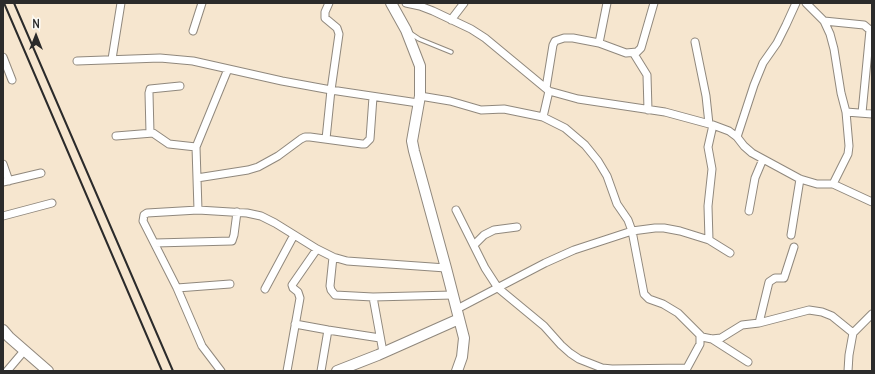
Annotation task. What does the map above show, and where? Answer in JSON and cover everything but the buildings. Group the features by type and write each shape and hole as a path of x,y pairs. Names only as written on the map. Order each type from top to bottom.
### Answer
{"street":[{"path":"112,59 121,3"},
{"path":"193,32 202,3"},
{"path":"326,139 339,34 337,28 325,18 325,12 329,3"},
{"path":"391,3 406,30 420,66 419,100 412,141 464,338 464,346 459,370"},
{"path":"406,3 421,4 485,38 548,90 578,99 665,112 711,124 729,131 737,137 748,150 800,179 817,184 833,184 872,202"},
{"path":"451,20 464,3"},
{"path":"599,43 607,3"},
{"path":"543,117 548,90 553,45 556,41 564,38 573,38 599,43 626,53 634,54 641,48 654,3"},
{"path":"737,137 754,85 763,64 780,37 796,3"},
{"path":"806,3 824,21 834,49 841,93 846,112 849,146 848,154 833,184"},
{"path":"824,21 864,25 870,30 862,113"},
{"path":"695,42 711,124 708,147 712,169 708,206 709,240"},
{"path":"634,54 647,75 648,110"},
{"path":"3,57 12,80"},
{"path":"77,61 174,58 331,90 373,97 450,101 481,110 504,109 543,117 565,128 585,145 598,161 606,176 617,204 625,215 632,231 644,294 649,299 663,304 678,313 700,336 712,340 748,362"},
{"path":"198,210 196,147 228,69"},
{"path":"150,133 150,88 180,86"},
{"path":"197,178 258,167 278,156 305,137 362,144 368,142 370,139 373,97"},
{"path":"846,112 872,114"},
{"path":"116,136 150,133 155,134 169,144 196,147"},
{"path":"749,211 755,178 763,159"},
{"path":"3,164 6,182 41,173"},
{"path":"791,234 800,179"},
{"path":"3,216 52,203"},
{"path":"221,371 202,346 177,288 143,221 144,215 147,213 198,210 237,212 261,216 317,249 347,261 446,268"},
{"path":"456,210 490,277 498,288 544,326 561,345 579,359 602,368 687,370 700,344 700,336"},
{"path":"155,243 232,241 237,212"},
{"path":"474,244 494,230 517,227"},
{"path":"337,371 383,352 458,314 498,288 574,250 632,231 664,228 709,240 730,253"},
{"path":"265,289 294,235"},
{"path":"759,322 769,282 775,278 784,278 794,247"},
{"path":"287,371 300,298 298,292 292,286 317,249"},
{"path":"334,257 330,286 332,293 339,296 373,297 453,295"},
{"path":"177,288 230,284"},
{"path":"373,297 383,352"},
{"path":"712,340 721,338 742,325 801,311 814,310 832,316 853,334"},
{"path":"848,371 853,334 872,314"},
{"path":"295,324 380,338"},
{"path":"3,330 9,338 48,371"},
{"path":"321,371 328,330"},
{"path":"7,371 24,351"}],"lane":[{"path":"406,30 419,39 452,52"}],"railway":[{"path":"4,3 162,371"},
{"path":"14,3 173,371"}]}
